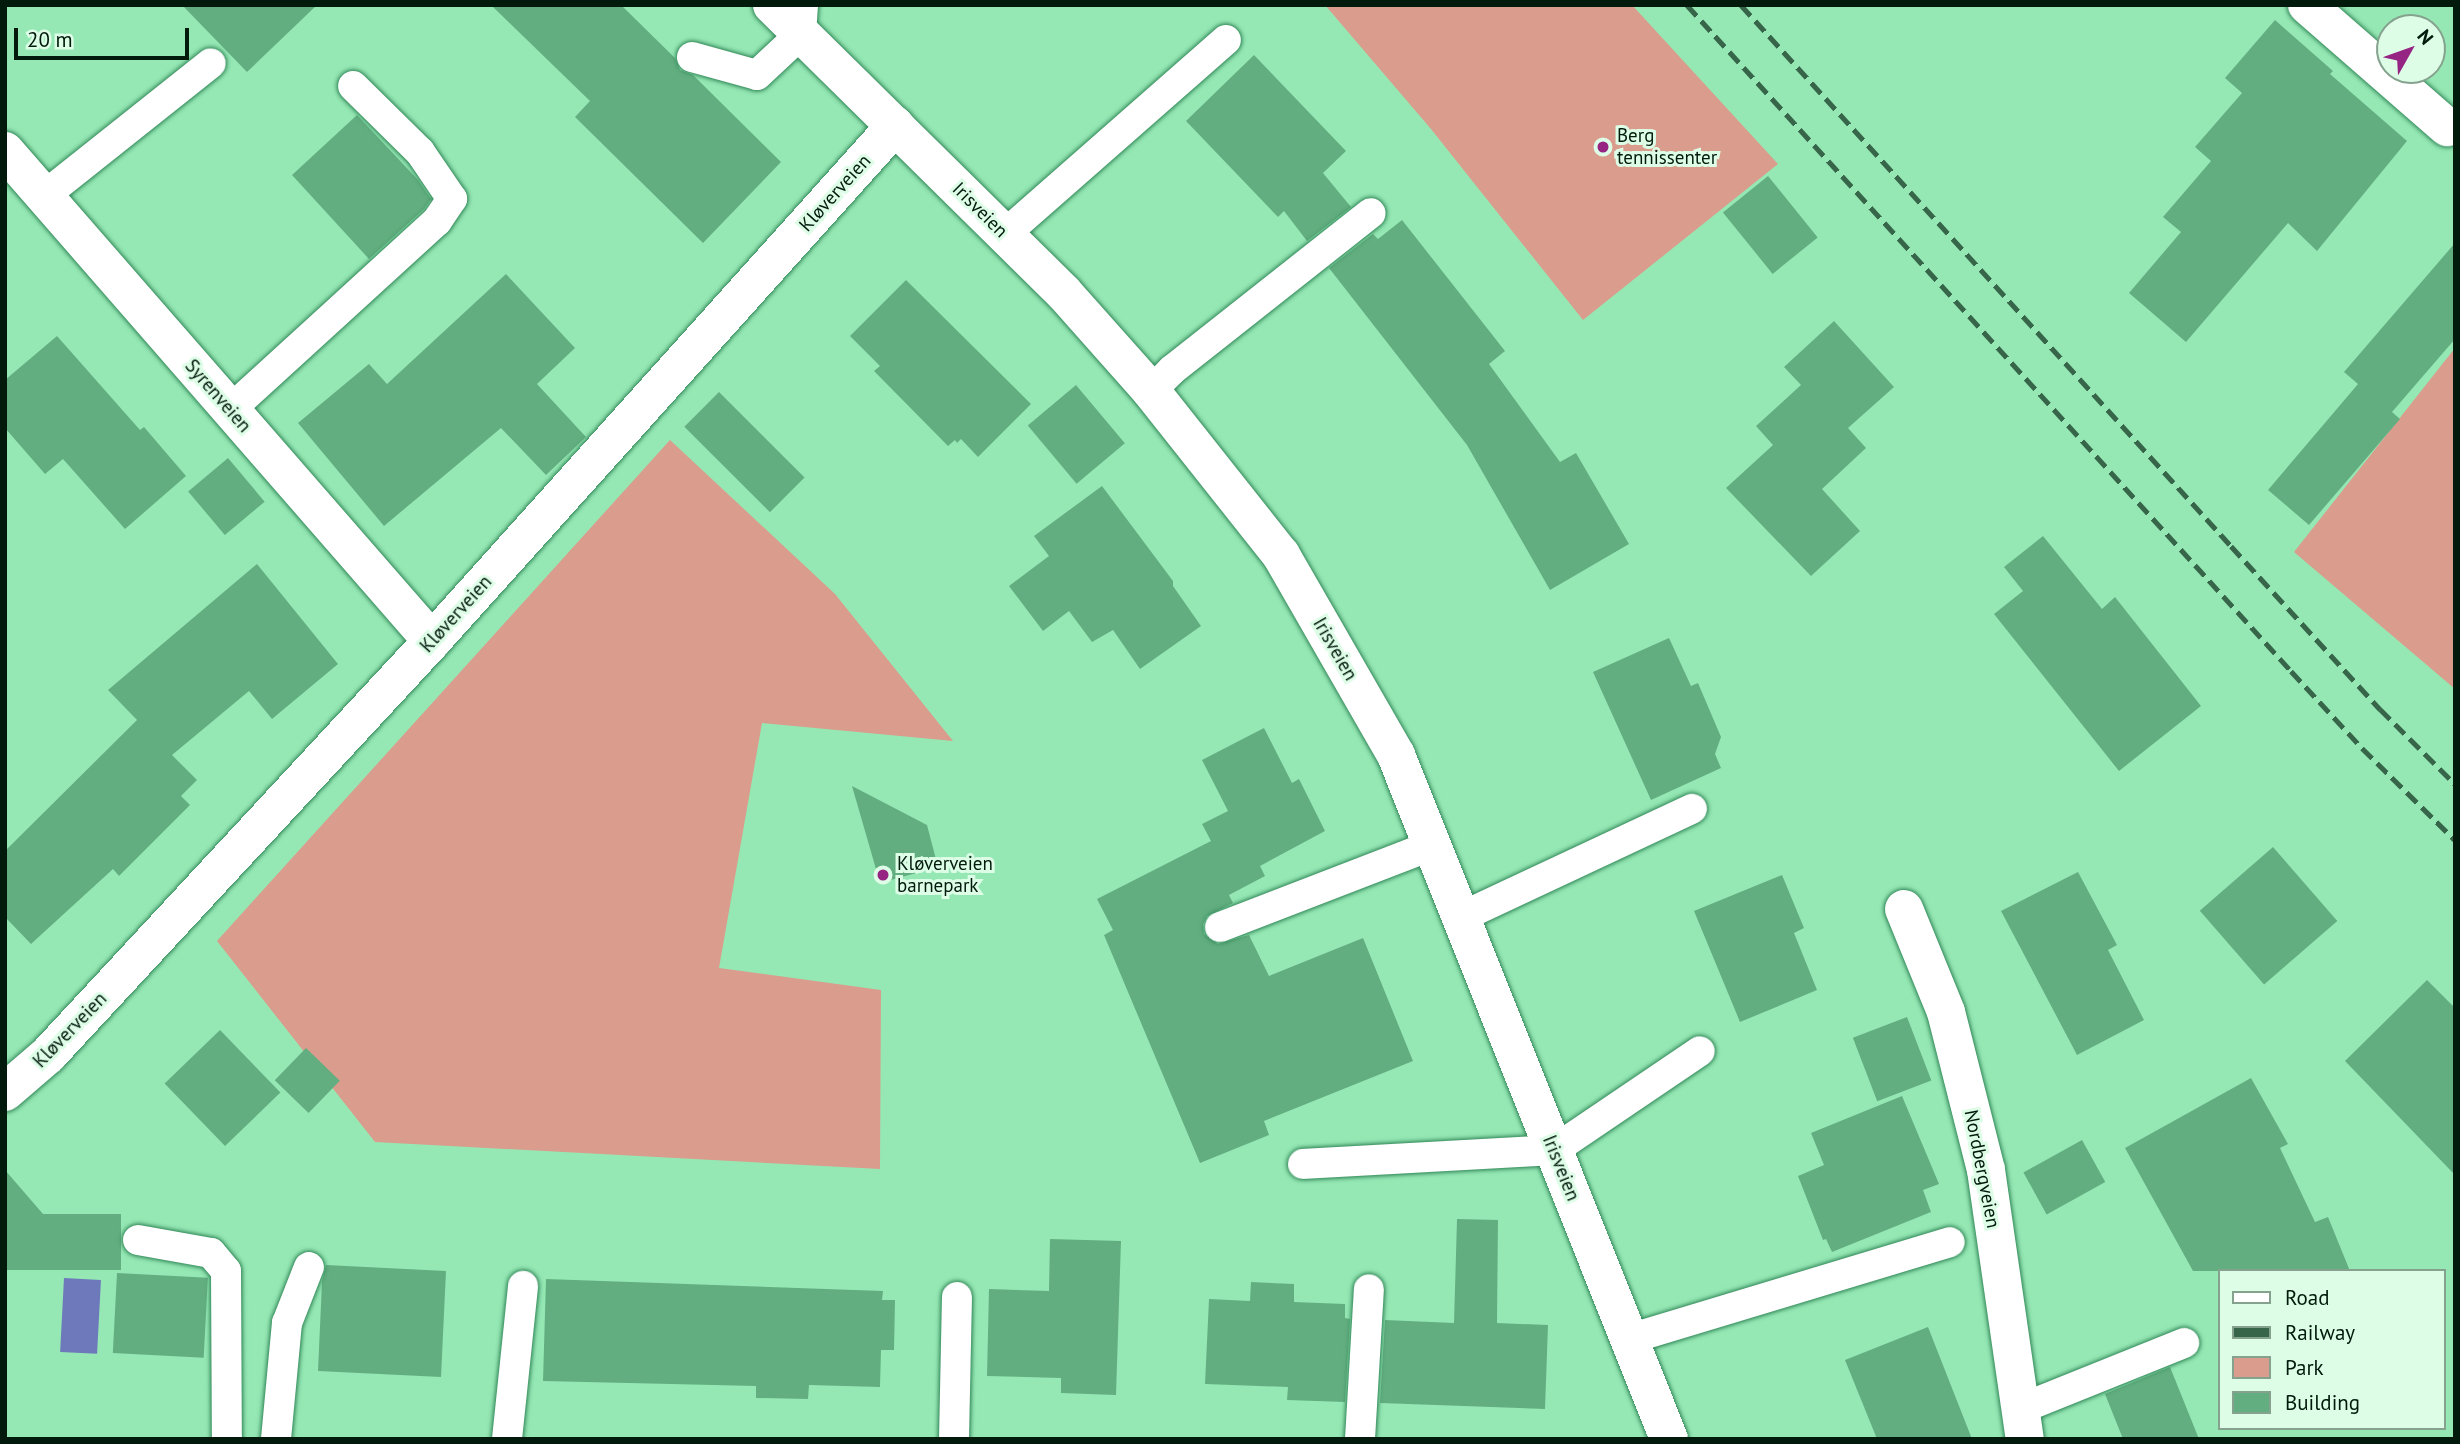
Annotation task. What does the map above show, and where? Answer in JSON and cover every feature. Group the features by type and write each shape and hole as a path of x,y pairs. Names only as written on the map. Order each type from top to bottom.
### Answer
{"street":[{"name":"Irisveien","path":"772,5 802,20 895,126 1064,293 1151,391 1281,555 1396,755 1669,1439"},
{"path":"2306,5 2447,127"},
{"name":"Kløverveien","path":"5,1092 48,1055 432,641 895,126"},
{"name":"Syrenveien","path":"5,151 432,641"},
{"name":"Nordbergveien","path":"1904,909 1946,1012 1986,1170 2022,1424"}],"lane":[{"path":"692,57 757,75 802,20"},
{"path":"1004,234 1226,40"},
{"path":"44,196 211,63"},
{"path":"230,410 436,221 452,200 420,152 353,86"},
{"path":"1151,391 1172,370 1371,213"},
{"path":"1461,917 1692,809"},
{"path":"1220,927 1432,845"},
{"path":"1303,1164 1554,1150 1700,1051"},
{"path":"138,1240 211,1253 226,1271 227,1439"},
{"path":"1629,1339 1950,1242"},
{"path":"276,1439 288,1323 309,1267"},
{"path":"507,1439 523,1286"},
{"path":"1360,1439 1369,1289"},
{"path":"954,1439 957,1297"},
{"path":"2022,1424 2183,1343"}],"green space":[{"name":"Berg tennissenter","path":"1325,5 1632,5 1778,164 1583,320 1431,129"},
{"path":"2455,348 2455,689 2294,552"},
{"path":"670,440 835,594 953,741 762,723 719,968 881,990 880,1169 375,1142 217,941"}],"water":[{"path":"64,1278 101,1280 97,1354 60,1352"}],"building":[{"path":"182,5 317,5 247,72"},
{"path":"491,5 621,5 675,58 680,70 693,75 781,162 703,243 575,117 590,101"},
{"path":"2275,20 2333,71 2330,74 2407,141 2317,251 2288,223 2186,342 2129,293 2181,232 2163,217 2211,161 2195,147 2242,93 2225,78"},
{"path":"1254,55 1346,151 1323,173 1351,207 1307,241 1284,211 1278,217 1186,121"},
{"path":"357,115 418,180 431,199 424,209 369,259 292,175"},
{"path":"1768,176 1818,237 1773,274 1723,213"},
{"path":"1402,220 1505,351 1489,364 1560,462 1576,453 1629,544 1550,590 1467,445 1329,268 1373,234 1378,239"},
{"path":"2455,243 2455,339 2392,412 2400,419 2309,525 2268,490 2358,384 2344,372"},
{"path":"506,274 575,348 537,384 586,437 546,475 501,428 384,526 298,423 369,364 387,384"},
{"path":"906,280 1031,404 978,457 961,439 948,446 874,371 880,366 850,336"},
{"path":"1834,321 1894,387 1848,428 1866,448 1822,489 1860,531 1811,576 1726,488 1773,445 1756,426 1801,385 1784,367"},
{"path":"57,336 140,430 144,427 186,476 125,529 63,459 45,474 5,428 5,380"},
{"path":"1076,385 1125,443 1077,484 1028,425"},
{"path":"719,392 805,478 770,512 684,427"},
{"path":"228,458 265,502 225,535 188,491"},
{"path":"1102,486 1173,581 1173,586 1201,626 1140,669 1113,630 1092,642 1069,611 1043,631 1009,586 1049,556 1034,536"},
{"path":"2043,536 2102,609 2115,597 2201,706 2119,771 1994,614 2023,591 2004,567"},
{"path":"257,564 338,664 272,719 249,691 172,755 197,780 181,796 190,805 119,876 113,869 31,944 5,917 5,851 137,720 108,690"},
{"path":"1669,638 1691,686 1698,683 1721,737 1715,754 1721,768 1651,800 1593,672"},
{"path":"1264,728 1292,783 1299,779 1325,831 1260,866 1265,876 1229,895 1233,903 1207,916 1203,924 1204,934 1218,944 1249,935 1269,976 1363,938 1413,1061 1264,1121 1269,1135 1200,1163 1104,935 1113,930 1097,899 1211,841 1202,824 1228,811 1202,760"},
{"path":"852,786 927,825 938,867 880,883"},
{"path":"2273,847 2337,921 2264,985 2200,911"},
{"path":"2078,872 2117,945 2108,950 2144,1020 2077,1055 2001,911"},
{"path":"1782,875 1804,928 1794,933 1817,990 1740,1022 1694,911"},
{"path":"2427,980 2455,1008 2455,1175 2345,1061"},
{"path":"1907,1017 1931,1080 1877,1101 1853,1038"},
{"path":"220,1030 280,1093 225,1146 165,1083"},
{"path":"306,1048 340,1081 309,1113 275,1080"},
{"path":"2251,1078 2288,1144 2280,1148 2315,1222 2328,1217 2349,1269 2193,1271 2125,1148"},
{"path":"1902,1096 1939,1184 1923,1190 1931,1212 1832,1252 1826,1239 1823,1240 1798,1176 1824,1165 1811,1133"},
{"path":"2082,1140 2105,1182 2047,1214 2023,1172"},
{"path":"5,1170 43,1214 121,1214 121,1270 5,1270"},
{"path":"1457,1219 1498,1220 1497,1323 1548,1325 1545,1409 1380,1403 1385,1320 1454,1323"},
{"path":"1050,1239 1121,1241 1116,1395 1061,1393 1061,1378 987,1376 989,1289 1049,1291"},
{"path":"326,1265 446,1271 441,1377 318,1371 322,1282"},
{"path":"117,1273 208,1278 204,1358 113,1353"},
{"path":"546,1279 883,1291 882,1300 895,1300 894,1350 881,1350 880,1387 809,1385 808,1399 756,1398 756,1386 543,1381"},
{"path":"1251,1282 1294,1284 1294,1302 1345,1304 1345,1318 1350,1319 1345,1402 1287,1400 1288,1387 1205,1384 1209,1299 1250,1301"},
{"path":"1928,1327 1972,1439 1877,1439 1845,1360"},
{"path":"2170,1367 2199,1439 2123,1439 2105,1394"}],"railway":[{"path":"1687,5 2291,671 2362,748 2455,840"},
{"path":"1741,5 2380,709 2455,784"}],"place":[{"name":"Berg tennissenter","path":"1603,147"},
{"name":"Kløverveien barnepark","path":"883,875"}]}
